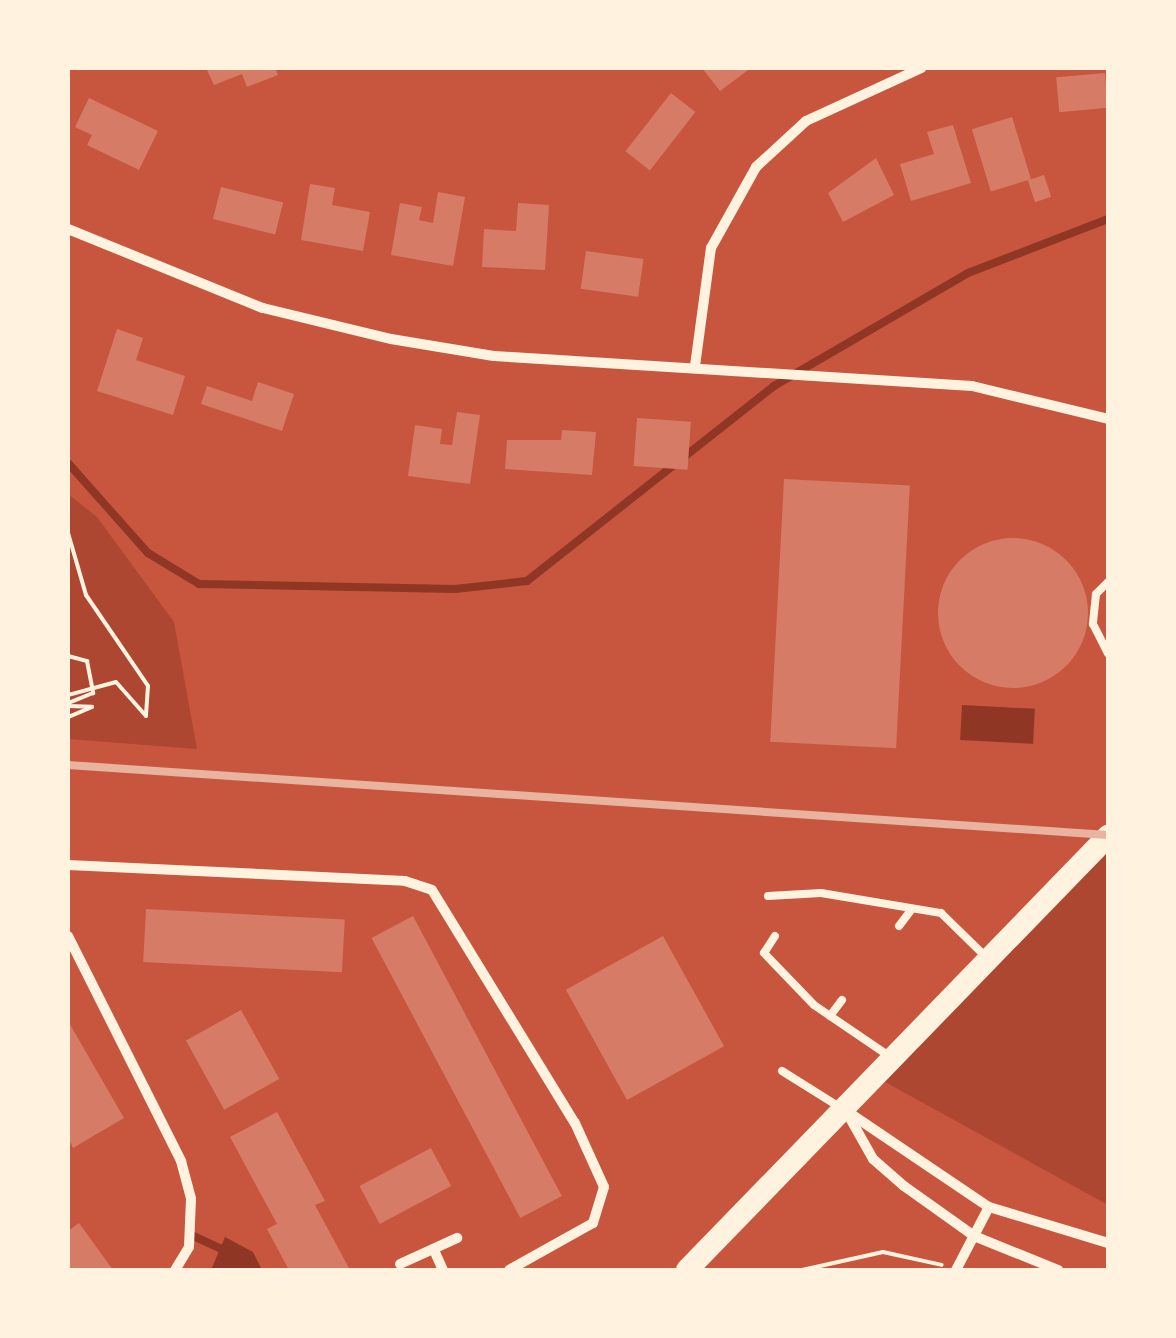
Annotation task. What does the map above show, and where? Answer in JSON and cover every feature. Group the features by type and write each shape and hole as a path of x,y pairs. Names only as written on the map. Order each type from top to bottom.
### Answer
{"main road":[{"path":"687,1270 1108,836"}],"street":[{"path":"695,366 712,248 756,167 806,121 922,68"},
{"path":"68,229 181,279 336,328 494,356 972,386 1108,419"},
{"path":"68,865 404,881 432,890 575,1123 604,1186 594,1223 509,1270"},
{"path":"68,936 181,1160 189,1247 175,1270"},
{"path":"845,1110 989,1207 1108,1243"},
{"path":"845,1110 880,1168 974,1236 1058,1270"},
{"path":"956,1270 989,1207"},
{"path":"400,1264 457,1238"},
{"path":"434,1250 443,1270"}],"lane":[{"path":"1108,582 1096,594 1093,624 1108,653"},
{"path":"768,896 821,893 942,913 990,961"},
{"path":"899,926 912,909"},
{"path":"775,936 764,953 830,1016 893,1059"},
{"path":"830,1016 842,1000"},
{"path":"782,1071 845,1110"}],"path":[{"path":"68,533 86,595 148,686 146,716 124,684 68,695"},
{"path":"68,656 87,661 92,688"},
{"path":"68,705 92,688"},
{"path":"68,705 92,707 75,718 68,717"},
{"path":"802,1270 883,1252 934,1260"}],"shaded area":[{"path":"68,494 97,517 174,622 197,749 68,739"},
{"path":"962,705 1035,709 1033,744 960,740"},
{"path":"1108,837 1108,1205 878,1078"},
{"path":"225,1237 253,1252 262,1270 211,1270"}],"building":[{"path":"206,68 275,68 278,75 247,87 242,74 214,85"},
{"path":"702,68 751,68 720,91"},
{"path":"1105,73 1108,108 1059,112 1056,77"},
{"path":"671,93 695,112 650,170 625,151"},
{"path":"89,98 158,131 139,170 87,145 92,135 75,127"},
{"path":"1012,117 1031,179 991,191 972,129"},
{"path":"953,125 971,183 911,201 900,164 934,154 927,132"},
{"path":"876,158 894,195 843,222 828,193"},
{"path":"1044,175 1051,197 1035,202 1028,180"},
{"path":"310,184 335,188 332,205 370,212 363,251 301,240"},
{"path":"221,187 283,202 275,235 213,219"},
{"path":"438,192 465,197 453,266 391,255 400,203 422,207 419,220 433,223"},
{"path":"518,203 549,205 545,270 482,267 484,229 516,231"},
{"path":"586,251 643,259 638,297 581,289"},
{"path":"117,329 143,338 136,360 185,376 173,415 97,391"},
{"path":"258,382 294,394 282,431 201,404 207,386 252,401"},
{"path":"457,412 480,415 470,484 408,476 415,425 442,429 440,444 452,445"},
{"path":"637,418 691,422 688,470 634,466"},
{"path":"562,430 596,432 592,475 505,469 507,440 561,440"},
{"path":"784,479 910,486 896,748 770,742"},
{"path":"1013,538 1042,544 1066,560 1082,584 1088,613 1082,642 1066,666 1042,682 1013,688 984,682 960,666 944,642 938,613 944,584 960,560 984,544"},
{"path":"146,909 345,919 342,972 143,962"},
{"path":"413,916 562,1196 520,1218 372,938"},
{"path":"663,936 724,1046 627,1100 566,990"},
{"path":"241,1010 279,1079 224,1110 186,1041"},
{"path":"68,1021 124,1118 73,1148 68,1137"},
{"path":"277,1112 325,1201 315,1205 350,1270 289,1270 267,1229 277,1224 230,1137"},
{"path":"431,1148 451,1186 380,1224 359,1186"},
{"path":"79,1223 113,1270 68,1270 68,1231"}],"waterway":[{"path":"68,463 148,553 199,584 455,589 527,581 774,386 968,273 1108,219"},
{"path":"189,1234 226,1251"}],"railway":[{"path":"68,765 1108,835"}]}
